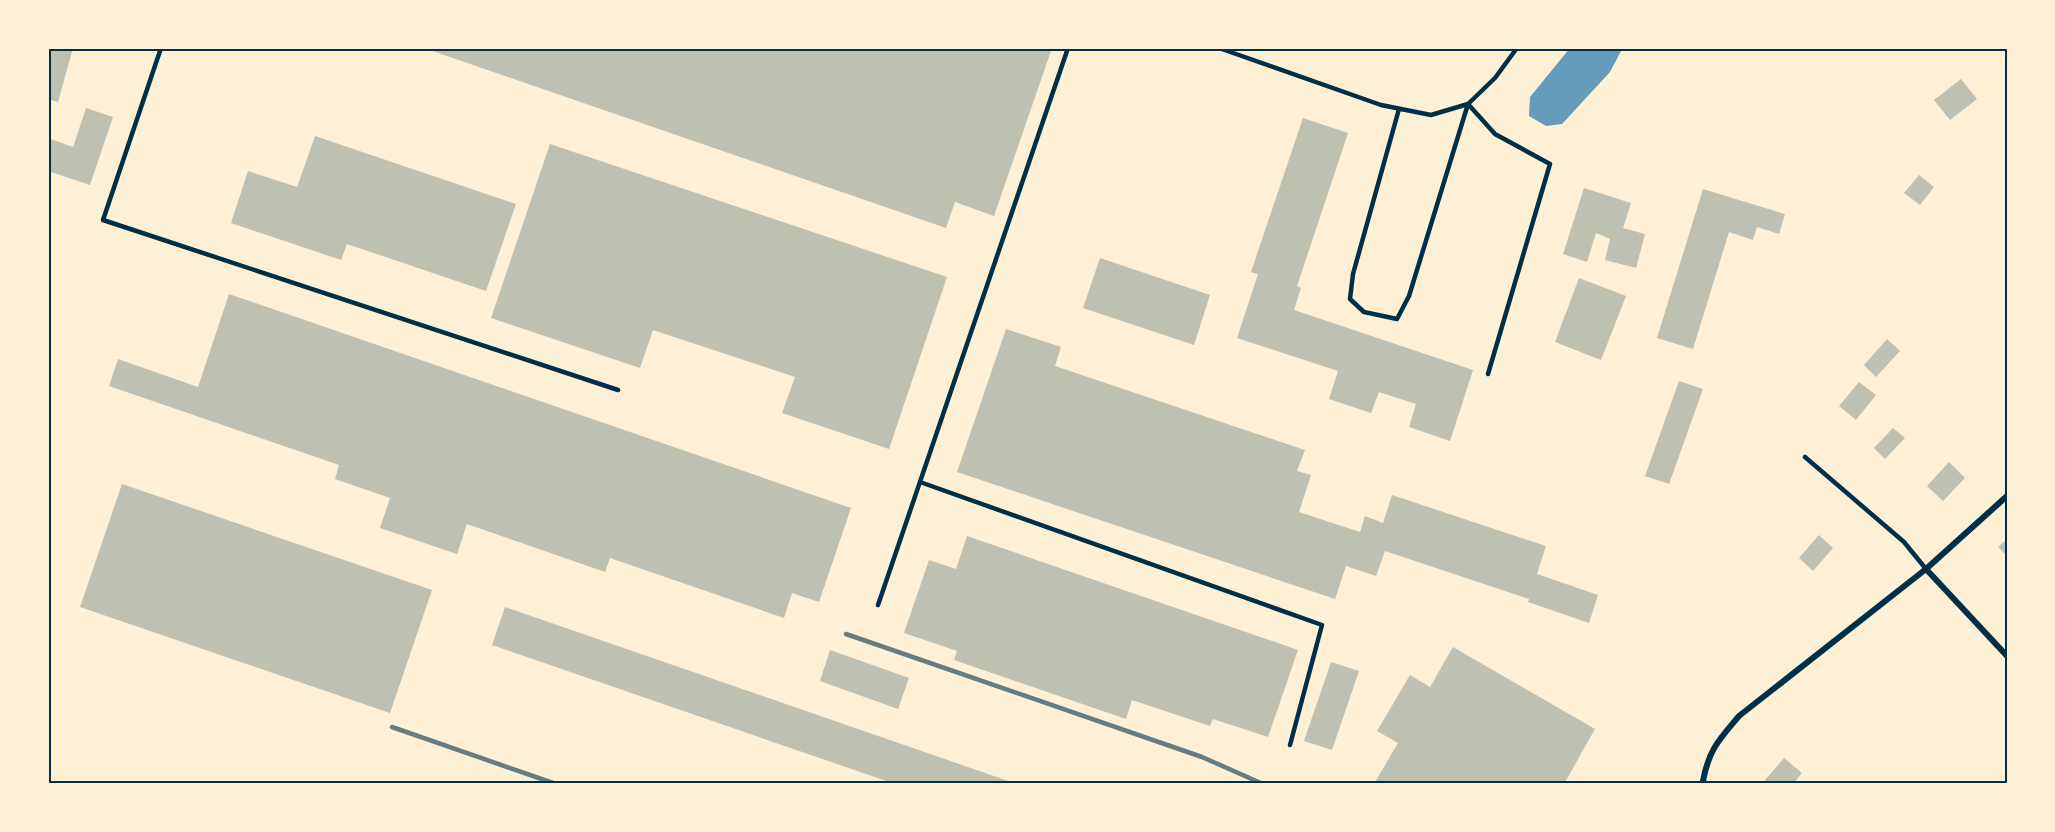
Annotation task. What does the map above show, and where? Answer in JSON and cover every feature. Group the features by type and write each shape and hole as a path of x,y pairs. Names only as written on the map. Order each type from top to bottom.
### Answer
{"street":[{"path":"1702,783 1707,761 1716,743 1739,716 1926,569 2007,496"},
{"path":"1926,569 2007,656"}],"lane":[{"path":"161,48 103,220 618,390"},
{"path":"878,605 1068,48"},
{"path":"1220,48 1382,105 1431,115 1468,104 1495,78 1517,48"},
{"path":"1399,109 1353,274 1350,299 1364,312 1397,319 1409,296 1468,104"},
{"path":"1468,104 1495,134 1550,164 1488,374"},
{"path":"1805,457 1904,542 1926,569"},
{"path":"920,482 1322,625 1290,745"}],"water":[{"path":"1570,48 1621,48 1621,51 1610,72 1562,124 1546,126 1529,116 1530,97"}],"building":[{"path":"48,48 73,48 58,102 48,99"},
{"path":"424,48 1052,48 994,216 955,202 946,228"},
{"path":"1961,79 1977,99 1950,120 1934,100"},
{"path":"86,108 113,117 90,185 48,171 48,138 73,147"},
{"path":"1303,118 1348,133 1297,286 1301,288 1294,310 1473,370 1450,441 1409,427 1416,404 1379,392 1371,413 1329,399 1338,371 1237,338 1258,274 1251,272"},
{"path":"315,136 516,204 486,291 347,244 341,260 231,223 248,171 297,187"},
{"path":"550,144 947,277 889,449 782,413 795,377 653,330 640,368 491,318"},
{"path":"1919,175 1934,187 1920,205 1904,193"},
{"path":"1584,188 1631,203 1623,228 1645,234 1636,268 1605,260 1610,239 1596,233 1587,262 1563,254"},
{"path":"1703,189 1785,214 1779,234 1757,227 1753,240 1729,232 1693,349 1657,338"},
{"path":"1100,258 1210,295 1194,345 1083,308"},
{"path":"1579,278 1626,296 1601,360 1555,342"},
{"path":"229,294 851,508 819,602 792,593 784,618 610,558 605,572 467,524 457,554 380,528 390,498 335,479 339,465 109,386 118,359 198,387"},
{"path":"1006,329 1061,347 1055,366 1305,450 1297,471 1311,475 1299,512 1360,532 1365,516 1383,523 1392,495 1546,546 1537,574 1598,595 1589,623 1528,602 1529,599 1385,551 1376,576 1346,566 1335,599 957,472"},
{"path":"1887,339 1900,351 1876,377 1864,365"},
{"path":"1679,381 1703,389 1669,484 1645,476"},
{"path":"1859,382 1876,395 1856,420 1839,406"},
{"path":"1893,428 1905,438 1885,459 1874,448"},
{"path":"1949,462 1965,478 1943,501 1927,486"},
{"path":"122,484 432,590 390,713 80,607"},
{"path":"1819,535 1833,548 1813,571 1799,558"},
{"path":"967,536 1298,650 1268,737 1213,719 1210,726 1132,700 1126,719 954,660 957,651 904,633 929,560 956,569"},
{"path":"2007,539 2007,556 1998,547"},
{"path":"505,607 1017,784 895,784 492,645"},
{"path":"1453,647 1595,729 1564,784 1374,784 1398,743 1377,731 1410,675 1430,687"},
{"path":"830,650 909,678 898,709 820,681"},
{"path":"1331,662 1359,671 1332,750 1304,741"},
{"path":"1784,758 1802,773 1793,784 1769,784 1765,780"}],"railway":[{"path":"846,634 1202,757 1263,784"},
{"path":"392,727 556,784"}]}
